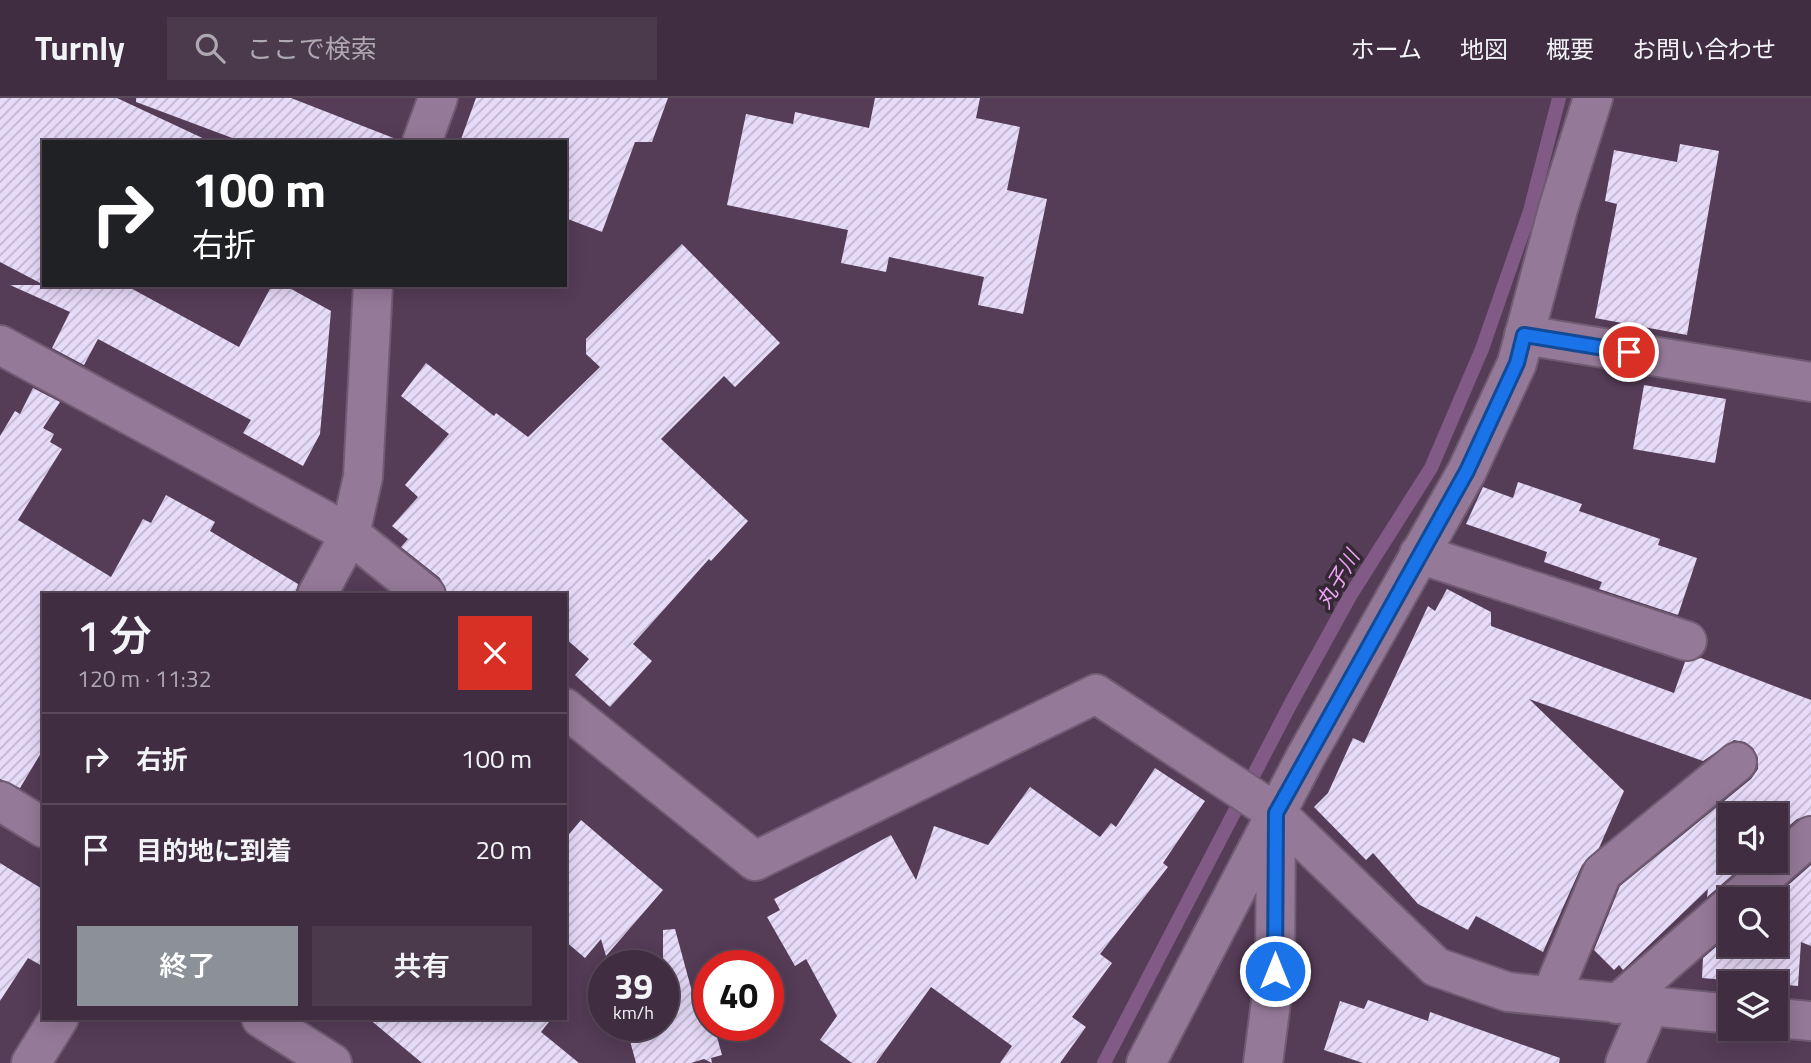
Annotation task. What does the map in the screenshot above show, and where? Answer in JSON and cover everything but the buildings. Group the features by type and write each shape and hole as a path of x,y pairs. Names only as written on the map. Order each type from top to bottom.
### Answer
{"street":[{"path":"423,140 438,98"},
{"path":"1146,1063 1276,813 1467,471 1517,363 1558,209 1593,98"},
{"path":"318,593 350,534 363,477 373,287"},
{"path":"1524,335 1811,382"},
{"path":"0,345 350,534 424,593"},
{"path":"1419,554 1687,641"},
{"path":"567,710 755,861 1096,694 1276,813 1436,967 1508,992 1718,1013"},
{"path":"1551,996 1601,873 1737,762"},
{"path":"0,801 42,827"},
{"path":"1264,1063 1275,971 1276,813"},
{"path":"1752,887 1811,836"},
{"path":"1625,1063 1633,1005 1718,918"},
{"path":"1788,1019 1811,1021"},
{"path":"31,1063 58,1020"},
{"path":"264,1020 332,1063"}],"waterway":[{"name":"丸子川","path":"1104,1063 1290,705 1350,596 1431,468 1482,349 1530,211 1559,98"}],"route":[{"path":"1275,971 1276,813 1318,733 1467,471 1517,363 1524,335 1629,352"}]}
